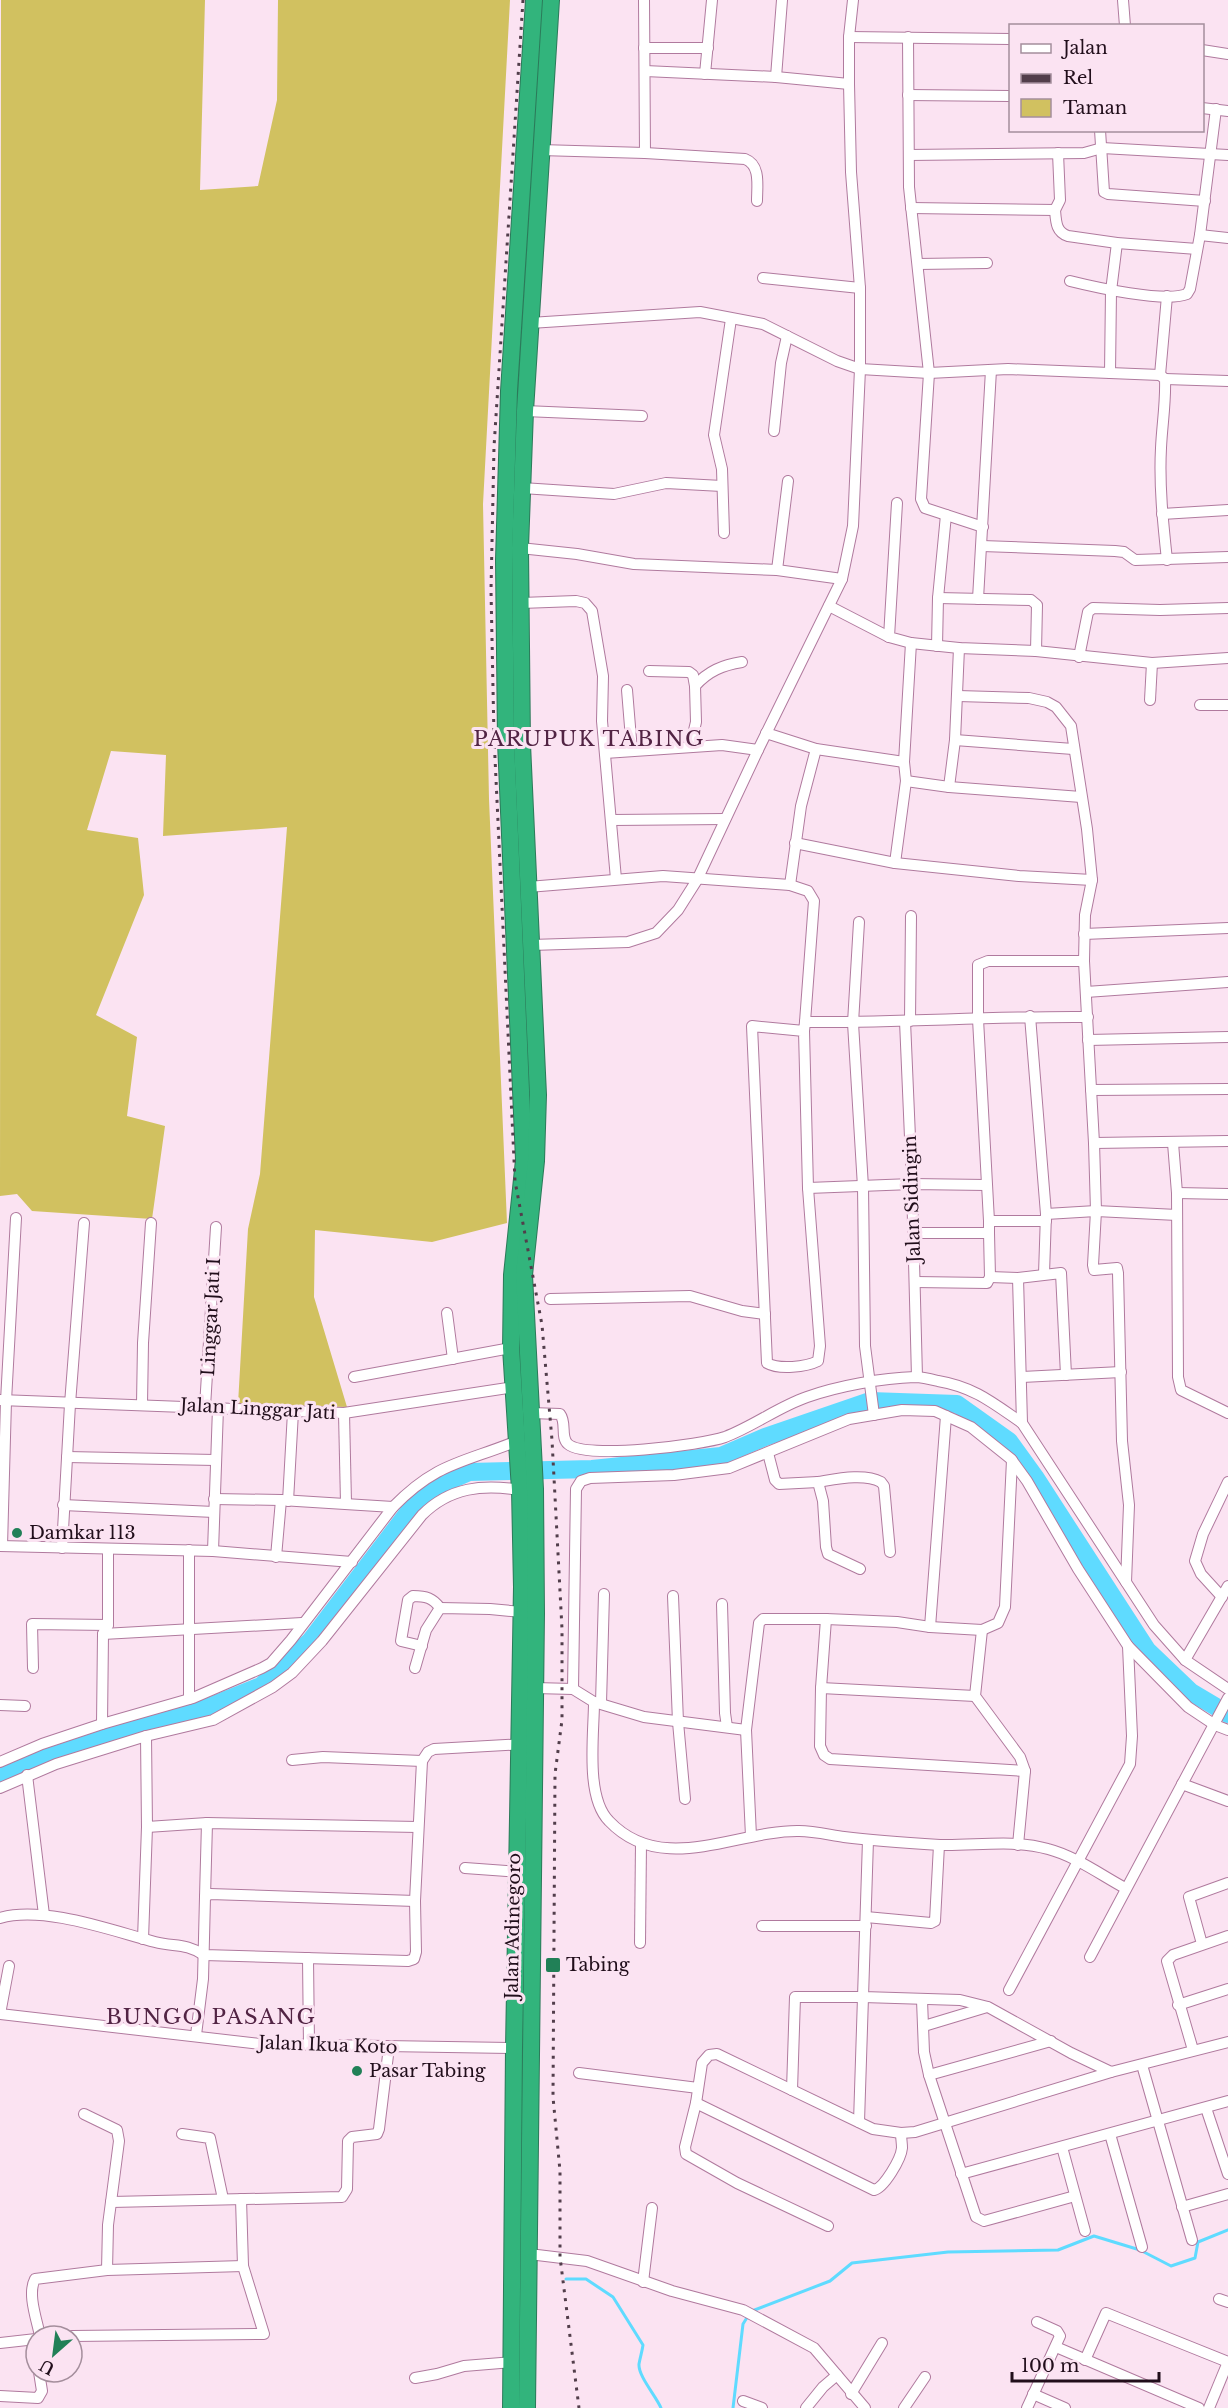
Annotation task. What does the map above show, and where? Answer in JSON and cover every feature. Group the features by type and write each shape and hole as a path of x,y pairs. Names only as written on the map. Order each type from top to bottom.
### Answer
{"highway":[{"path":"522,1444 531,1413 524,1275 530,1161 514,743 504,560 518,391 542,3"},
{"path":"522,1444 511,1348 512,1275 538,1095 528,887 514,743 521,603 520,548 525,411 518,391 530,323 540,150 539,43"},
{"name":"Jalan Adinegoro","path":"522,1444 529,1588 527,2408"},
{"name":"Jalan Adinegoro","path":"512,2408 514,2048 519,1872 527,1744 535,1688 529,1612"}],"street":[{"path":"644,0 645,153"},
{"path":"705,74 712,0"},
{"path":"776,77 782,0"},
{"path":"531,945 628,942 656,933 678,910 697,880 842,579 853,526 860,369 860,288 851,172 849,84 849,37 853,0"},
{"path":"1123,0 1125,24"},
{"path":"849,37 1009,39"},
{"path":"908,37 911,208 929,373 921,499 925,508 983,527"},
{"path":"644,48 708,48"},
{"path":"1204,50 1228,54"},
{"path":"645,71 776,77 849,84"},
{"path":"908,95 1009,96"},
{"path":"1204,108 1228,111"},
{"path":"1070,281 1111,291 1167,296 1186,294 1190,289 1200,235 1216,109"},
{"path":"1100,132 1104,192 1205,201"},
{"path":"909,155 1084,153 1102,148 1228,155"},
{"path":"540,150 748,159 756,171 757,201"},
{"path":"1058,153 1060,200 1054,210 1058,228 1062,234 1117,243 1197,249"},
{"path":"911,208 1054,210"},
{"path":"1200,235 1228,238"},
{"path":"1110,373 1111,291 1117,243"},
{"path":"918,264 987,263"},
{"path":"763,278 860,288"},
{"path":"1167,296 1162,377 1166,397 1161,449 1162,514 1167,560"},
{"path":"530,323 667,312 700,312 763,324 860,369 929,373 991,370 1110,373 1228,381"},
{"path":"724,533 722,469 714,435 731,319"},
{"path":"774,431 781,363 787,336"},
{"path":"978,599 991,370"},
{"path":"525,411 594,416 642,416"},
{"path":"777,570 788,481"},
{"path":"522,488 614,494 666,483 722,486"},
{"path":"889,637 897,503"},
{"path":"1162,514 1228,510"},
{"path":"937,646 938,598 946,515"},
{"path":"982,546 1124,552 1135,560 1228,557"},
{"path":"520,548 577,554 634,564 777,570 842,579"},
{"path":"938,598 1031,600 1035,602 1037,605 1036,651"},
{"path":"521,603 576,601 585,603 590,608 603,676 602,721 616,879"},
{"path":"829,606 889,637 911,643 959,648 1036,651 1152,663 1228,658"},
{"path":"1079,657 1088,612 1094,608 1160,610 1228,608"},
{"path":"895,864 906,781 904,762 911,643"},
{"path":"949,787 955,740 959,648"},
{"path":"695,686 705,674 727,664 742,662"},
{"path":"1150,700 1152,663"},
{"path":"649,671 688,672 693,675 696,722 690,747"},
{"path":"627,690 632,751"},
{"path":"958,696 1029,698 1047,702 1056,707 1071,726 1087,829 1092,880 1084,934 1084,961 1094,1143 1096,1211 1094,1270 1117,1268 1118,1272 1122,1441 1130,1514 1126,1582"},
{"path":"1200,705 1228,705"},
{"path":"766,733 816,749 904,762"},
{"path":"955,740 1073,749"},
{"path":"605,753 722,745 758,750"},
{"path":"790,885 801,806 816,749"},
{"path":"906,781 949,787 1081,797"},
{"path":"612,820 725,819"},
{"path":"795,843 895,864 1019,876 1092,880"},
{"path":"528,887 663,876 790,885 808,891 814,901 804,1027 808,1188 820,1346 818,1361 810,1365 769,1365 767,1363 752,1026 804,1027 1030,1016 1088,1017"},
{"name":"Jalan Sidingin","path":"911,916 907,1021 917,1377"},
{"path":"859,922 853,1023 863,1187 865,1346 874,1413"},
{"path":"1084,934 1228,928"},
{"path":"915,1282 982,1284 987,1283 990,1277 978,1019 977,971 981,963 1084,961"},
{"path":"1086,992 1228,982"},
{"path":"1030,1016 1046,1217 1044,1274"},
{"path":"1088,1040 1228,1037"},
{"path":"1091,1090 1228,1089"},
{"path":"1094,1143 1228,1141"},
{"path":"1173,1143 1177,1193 1178,1377 1181,1390 1228,1413"},
{"path":"808,1188 912,1184 986,1185"},
{"path":"1177,1193 1228,1194"},
{"path":"989,1221 1096,1211 1177,1215"},
{"path":"16,1218 3,1400 1,1546 213,1551 352,1562"},
{"path":"62,1548 63,1505 84,1223"},
{"path":"142,1404 143,1343 151,1223"},
{"name":"Linggar Jati I","path":"206,1407 216,1227"},
{"path":"914,1233 988,1233"},
{"path":"990,1277 1018,1278 1061,1273 1066,1375"},
{"path":"1018,1278 1022,1424"},
{"path":"550,1299 690,1296 742,1311 765,1314"},
{"path":"447,1313 453,1359"},
{"path":"354,1377 511,1348"},
{"path":"1022,1377 1121,1372"},
{"path":"531,1413 560,1414 563,1418 565,1440 568,1446 587,1450 617,1451 700,1443 724,1437 807,1397 869,1385 917,1377 962,1385 1022,1424 1154,1625 1185,1660 1228,1689"},
{"name":"Jalan Linggar Jati","path":"3,1400 344,1413 514,1387"},
{"path":"213,1551 218,1408"},
{"path":"573,1689 576,1489 581,1481 590,1478 674,1475 729,1468 849,1419 874,1413 919,1410 934,1411 971,1427 1012,1460 1128,1646 1188,1707 1228,1730"},
{"path":"276,1557 285,1500 293,1412"},
{"path":"344,1413 346,1503"},
{"path":"930,1627 946,1416"},
{"path":"0,1762 42,1744 102,1724 189,1699 271,1663 393,1507 419,1482 442,1468 522,1444"},
{"path":"768,1453 775,1480 779,1484 858,1479 874,1479 881,1482 884,1486 890,1552"},
{"path":"67,1457 215,1460"},
{"path":"751,1836 746,1730 759,1623 763,1619 826,1619 897,1622 930,1627 982,1630 998,1623 1005,1607 1012,1460"},
{"path":"818,1482 828,1554 860,1569"},
{"path":"1222,1597 1201,1574 1195,1561 1203,1534 1228,1482"},
{"path":"0,1788 27,1775 146,1736 213,1720 273,1687 292,1673 342,1618 422,1515 436,1503 465,1489 499,1487 525,1489"},
{"path":"214,1499 285,1500 393,1507"},
{"path":"63,1505 214,1512"},
{"path":"102,1724 108,1549"},
{"path":"189,1550 189,1699"},
{"path":"1185,1660 1228,1586"},
{"path":"604,1594 593,1781 602,1814 610,1823 641,1843 685,1849 712,1846 780,1831 803,1831 868,1840 939,1845 1018,1845 1049,1849 1125,1888"},
{"path":"422,1646 401,1641 408,1600 413,1596 428,1598 435,1601 440,1608"},
{"path":"673,1596 678,1722 685,1799"},
{"path":"722,1604 727,1727"},
{"path":"440,1608 529,1612"},
{"path":"415,1668 426,1630 440,1608"},
{"path":"826,1619 820,1746 824,1755 830,1759 1025,1771"},
{"path":"33,1668 32,1624 106,1629 188,1629 302,1623"},
{"path":"982,1630 975,1696 1020,1757 1025,1771 1018,1845"},
{"path":"1009,1990 1130,1764 1132,1736 1128,1646"},
{"path":"535,1688 573,1689 597,1702 635,1715 746,1730"},
{"path":"821,1688 975,1696"},
{"path":"1090,1957 1228,1698"},
{"path":"0,1706 26,1706"},
{"path":"143,1938 147,1827 146,1736"},
{"path":"0,1918 10,1915 44,1915 87,1923 158,1943 193,1947 204,1955 408,1961 414,1959 416,1952 418,1827 422,1761 428,1752 434,1749 527,1744"},
{"path":"292,1760 323,1757 422,1761"},
{"path":"27,1775 44,1915"},
{"path":"1182,1784 1228,1801"},
{"path":"147,1827 207,1823 418,1827"},
{"path":"196,2035 204,1955 207,1823"},
{"path":"859,2122 868,1840"},
{"path":"640,1943 641,1843"},
{"path":"762,1926 866,1921 931,1923 935,1921 939,1845"},
{"path":"465,1868 519,1872"},
{"path":"1202,1944 1189,1897 1228,1883"},
{"path":"205,1897 210,1894 416,1901"},
{"path":"1193,2050 1167,1961 1169,1957 1228,1936"},
{"path":"308,1958 309,2045"},
{"path":"0,2014 9,1965"},
{"path":"1178,2005 1228,1989"},
{"path":"792,2090 795,1997 960,2000 988,2007 1111,2072"},
{"path":"922,2000 924,2052 929,2075 961,2174 979,2220 1075,2196"},
{"path":"924,2026 988,2007"},
{"name":"Jalan Ikua Koto","path":"0,2014 260,2044 514,2048"},
{"path":"929,2075 1051,2041"},
{"path":"828,2226 729,2179 686,2154 685,2147 696,2103 702,2062 709,2055 717,2054 873,2129 901,2133 915,2132 1111,2072 1228,2042"},
{"path":"111,2202 335,2198 344,2194 347,2189 348,2141 352,2137 377,2134 379,2128 389,2047"},
{"path":"1142,2065 1192,2240"},
{"path":"579,2073 698,2088"},
{"path":"961,2174 1228,2101"},
{"path":"696,2103 873,2190 881,2187 900,2156 901,2133"},
{"path":"1206,2108 1228,2174"},
{"path":"84,2114 117,2130 119,2141 111,2202 107,2270"},
{"path":"182,2134 210,2138 223,2199"},
{"path":"1110,2134 1142,2247"},
{"path":"1062,2147 1085,2230"},
{"path":"1182,2207 1228,2194"},
{"path":"84,2336 264,2334 243,2266 242,2199"},
{"path":"643,2282 652,2208"},
{"path":"529,2254 587,2260 672,2292 743,2310 814,2348 865,2408"},
{"path":"35,2324 32,2294 35,2279 107,2270 243,2266"},
{"path":"1085,2360 1106,2313 1228,2362 1209,2408"},
{"path":"1027,2408 1056,2347 1059,2333 1036,2322"},
{"path":"0,2343 24,2340"},
{"path":"851,2394 882,2343"},
{"path":"1056,2347 1199,2408"},
{"path":"415,2378 464,2366 512,2362"},
{"path":"806,2408 837,2375"},
{"path":"904,2408 925,2377"},
{"path":"0,2396 38,2398 42,2391 41,2384"},
{"path":"1033,2394 1065,2408"},
{"path":"742,2401 762,2408"}],"green space":[{"path":"1,0 205,0 200,190 258,186 277,100 278,0 510,0 483,504 489,799 507,1223 432,1242 315,1230 314,1297 347,1407 238,1404 248,1229 260,1174 287,827 163,836 166,755 111,751 87,830 138,838 144,895 96,1015 137,1037 127,1116 165,1126 152,1219 32,1211 17,1194 0,1196"}],"waterway":[{"path":"0,1777 61,1750 203,1709 261,1686 311,1640 417,1501 433,1488 469,1472 592,1469 721,1456 765,1437 870,1401 957,1404 1009,1441 1035,1477 1147,1650 1191,1692 1228,1714"},
{"path":"752,2311 830,2281 852,2263 948,2252 1058,2250 1094,2236 1140,2250 1171,2266 1195,2258 1198,2242 1228,2230"},
{"path":"566,2279 586,2279 613,2297 643,2345 639,2369 661,2408"},
{"path":"733,2408 743,2324 748,2316"}],"railway":[{"path":"523,0 494,447 491,590 494,737 515,1181 542,1325 552,1440 562,1629 562,1720 555,1774 553,2097 560,2171 560,2257 579,2408"}],"place":[{"name":"Damkar 113","path":"17,1533"},
{"name":"Tabing","path":"553,1965"},
{"name":"Pasar Tabing","path":"357,2071"}],"district":[{"name":"PARUPUK TABING","path":"589,739"},
{"name":"BUNGO PASANG","path":"211,2017"}]}
